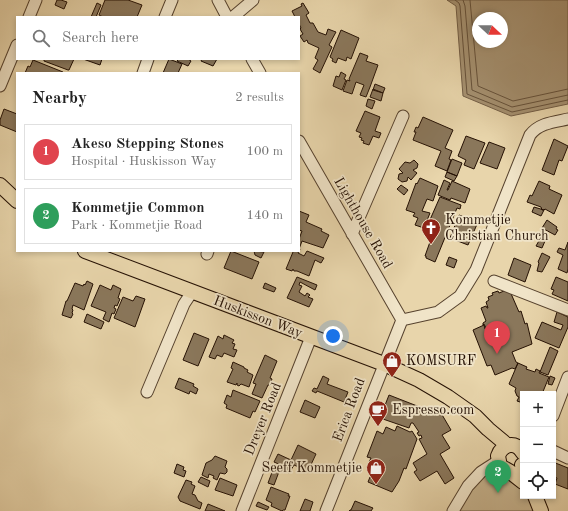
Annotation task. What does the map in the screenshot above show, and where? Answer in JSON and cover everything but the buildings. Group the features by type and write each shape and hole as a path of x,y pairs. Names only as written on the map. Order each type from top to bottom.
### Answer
{"main road":[{"path":"0,185 16,200"},
{"name":"Huskisson Way","path":"88,252 384,364 419,380 448,397 475,416 507,445"},
{"name":"Huskisson Way","path":"488,429 498,459"},
{"path":"520,453 518,447 507,445 503,447 498,459 504,469 520,480"},
{"path":"509,471 519,469 522,463"},
{"path":"536,499 541,511"}],"street":[{"path":"29,16 36,0"},
{"path":"165,16 172,0"},
{"path":"218,0 226,16"},
{"path":"234,16 253,0"},
{"path":"0,86 16,47"},
{"path":"143,72 148,60"},
{"path":"253,60 259,72"},
{"path":"352,234 403,116"},
{"path":"402,320 438,312 460,296 476,270 530,135 541,125 568,119"},
{"name":"Lighthouse Road","path":"300,143 402,320"},
{"path":"494,281 568,310"},
{"path":"147,392 181,310 192,292"},
{"name":"Erica Road","path":"326,511 402,320"},
{"name":"Dreyer Road","path":"242,511 311,337"},
{"path":"556,408 568,378"},
{"path":"556,453 568,458"},
{"path":"453,511 468,486 481,472 498,459"}],"shaded area":[{"path":"498,461 520,479 520,499 536,499 541,511 453,511 468,486"}],"water":[{"path":"447,0 568,0 568,104 511,116 463,96 456,6"}],"place":[{"name":"Kommetjie Christian Church","path":"431,245"},
{"name":"Akeso Stepping Stones","path":"497,354"},
{"name":"KOMSURF","path":"392,378"},
{"name":"Espresso.com","path":"378,427"},
{"name":"Seeff Kommetjie","path":"376,485"},
{"name":"Kommetjie Common","path":"498,493"}]}
